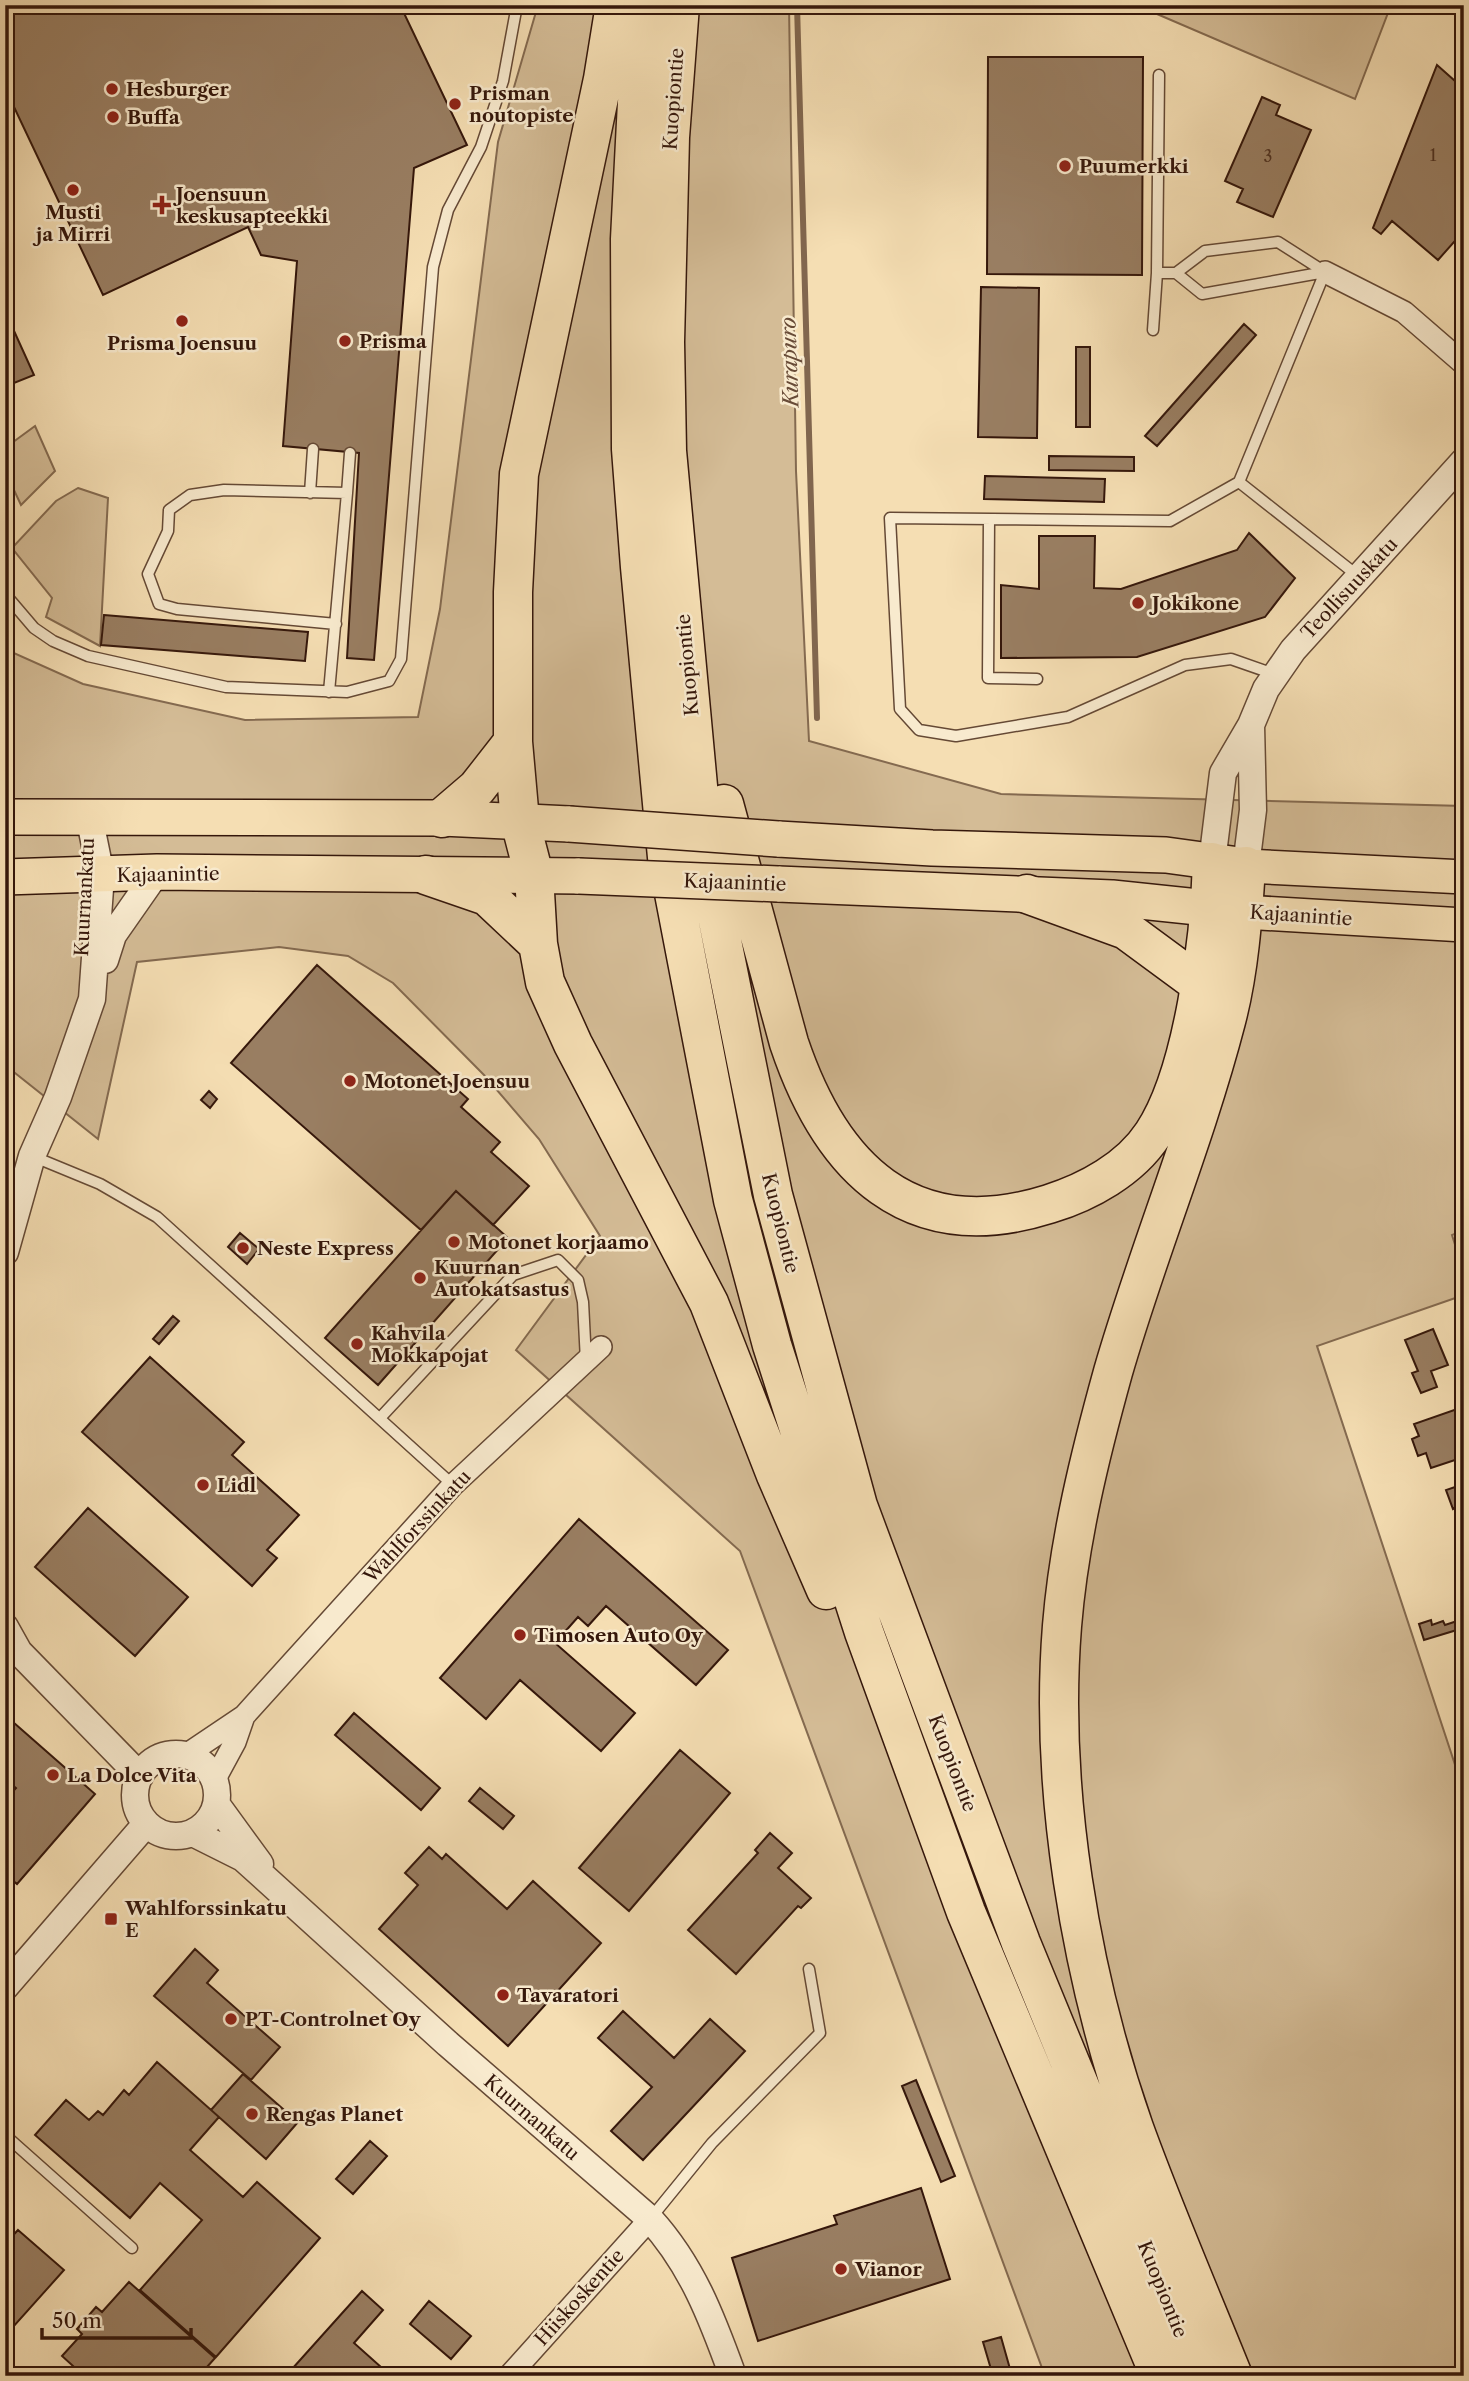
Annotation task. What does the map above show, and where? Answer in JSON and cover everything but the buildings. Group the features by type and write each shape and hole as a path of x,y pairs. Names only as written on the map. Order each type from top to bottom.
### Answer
{"highway":[{"path":"615,5 603,79 519,474 513,592 513,742 520,821 534,875 538,944 545,982 573,1044 709,1303 776,1475 966,1912"},
{"name":"Kuopiontie","path":"642,5 630,239 631,449 667,856 733,1200 772,1345 864,1632 966,1912 1160,2376"},
{"name":"Kuopiontie","path":"680,5 670,137 665,342 667,451 704,851 773,1195 858,1506 1021,1943 1199,2376"},
{"path":"677,543 723,803 789,1043 802,1082 819,1117 845,1153 873,1181 930,1211 982,1218 1011,1215 1071,1198 1126,1164 1152,1136 1167,1107 1192,1033 1198,984 1227,910"},
{"path":"442,818 477,788 513,742"},
{"path":"5,817 442,818 932,848 1166,855 1229,864 1227,1018 1184,1161 1132,1307 1077,1517 1062,1623 1059,1682 1065,1802 1087,1959 1134,2127 1233,2376"},
{"name":"Kajaanintie","path":"5,877 157,872 579,876 1112,898 1227,910"},
{"path":"426,875 487,896 538,944"},
{"path":"1027,894 1126,930 1198,984"}],"main road":[{"path":"1229,864 1464,877"},
{"name":"Kajaanintie","path":"1227,910 1464,925"}],"street":[{"path":"1325,272 1404,312 1464,364"},
{"name":"Teollisuuskatu","path":"1229,864 1223,773 1251,725 1274,674 1464,461"},
{"name":"Kuurnankatu","path":"5,1252 32,1156 92,999 89,816"},
{"path":"92,999 113,936 157,872"},
{"name":"Kuurnankatu","path":"69,1062 92,874"},
{"name":"Wahlforssinkatu","path":"186,1755 244,1716 453,1485 593,1354"},
{"path":"5,1627 19,1652 139,1776"},
{"name":"Wahlforssinkatu","path":"216,1792 244,1716"},
{"path":"186,1755 208,1768 216,1792 204,1827 193,1833 168,1836 146,1824 135,1800 139,1776 150,1763 161,1757 186,1755"},
{"name":"Kuurnankatu","path":"216,1792 282,1894"},
{"path":"5,1987 146,1824"},
{"name":"Kuurnankatu","path":"193,1833 243,1858 650,2219 690,2270 705,2301 733,2376"},
{"name":"Hiiskoskentie","path":"509,2376 650,2219"}],"lane":[{"path":"5,594 34,628 88,656 226,687 347,692 389,681 401,659 433,267 448,210 481,147 503,81 517,5"},
{"path":"1153,330 1157,273 1159,75"},
{"path":"1157,273 1176,273 1205,251 1278,242 1325,272"},
{"path":"1176,273 1202,294 1325,272"},
{"path":"1274,674 1231,659 1185,664 1068,717 956,736 919,730 900,709 890,518 1170,521 1239,482 1325,272"},
{"path":"310,493 313,449"},
{"path":"329,692 350,453"},
{"path":"1239,482 1360,578"},
{"path":"336,624 177,609 159,604 148,574 168,531 169,510 190,495 224,490 347,493"},
{"path":"989,519 988,678 1037,679"},
{"path":"32,1156 100,1184 157,1217 453,1485"},
{"path":"380,1418 513,1275 558,1260 578,1280 593,1354"},
{"path":"650,2219 712,2143 820,2033 809,1969"},
{"path":"5,2135 132,2248"}],"shaded area":[{"path":"538,5 789,5 796,471 809,741 1001,794 1464,806 1464,1230 1452,1235 1464,1273 1464,1295 1317,1346 1464,1792 1464,2376 1045,2376 740,1551 516,1350 600,1236 539,1139 484,1075 393,983 348,956 279,947 137,962 98,1139 5,1065 5,649 83,684 245,720 418,717 440,609 498,142"},
{"path":"1136,5 1391,5 1355,99"},
{"path":"35,426 55,471 21,505 5,471 5,448"},
{"path":"78,488 108,498 100,646 46,617 52,598 12,548 56,501"}],"waterway":[{"name":"Kurapuro","path":"797,5 817,718"}],"place":[{"name":"Hesburger","path":"112,89"},
{"name":"Prisman noutopiste","path":"455,104"},
{"name":"Buffa","path":"113,117"},
{"name":"Puumerkki","path":"1065,166"},
{"name":"Musti ja Mirri","path":"73,190"},
{"name":"Joensuun keskusapteekki","path":"162,205"},
{"name":"Prisma Joensuu","path":"182,321"},
{"name":"Prisma","path":"345,341"},
{"name":"Jokikone","path":"1138,603"},
{"name":"Motonet Joensuu","path":"350,1081"},
{"name":"Motonet korjaamo","path":"454,1242"},
{"name":"Neste Express","path":"243,1248"},
{"name":"Kuurnan Autokatsastus","path":"420,1278"},
{"name":"Kahvila Mokkapojat","path":"357,1344"},
{"name":"Lidl","path":"203,1485"},
{"name":"Timosen Auto Oy","path":"520,1635"},
{"name":"La Dolce Vita","path":"53,1775"},
{"name":"Wahlforssinkatu E","path":"111,1919"},
{"name":"Tavaratori","path":"503,1995"},
{"name":"PT-Controlnet Oy","path":"231,2019"},
{"name":"Rengas Planet","path":"252,2114"},
{"name":"Vianor","path":"841,2269"}]}
